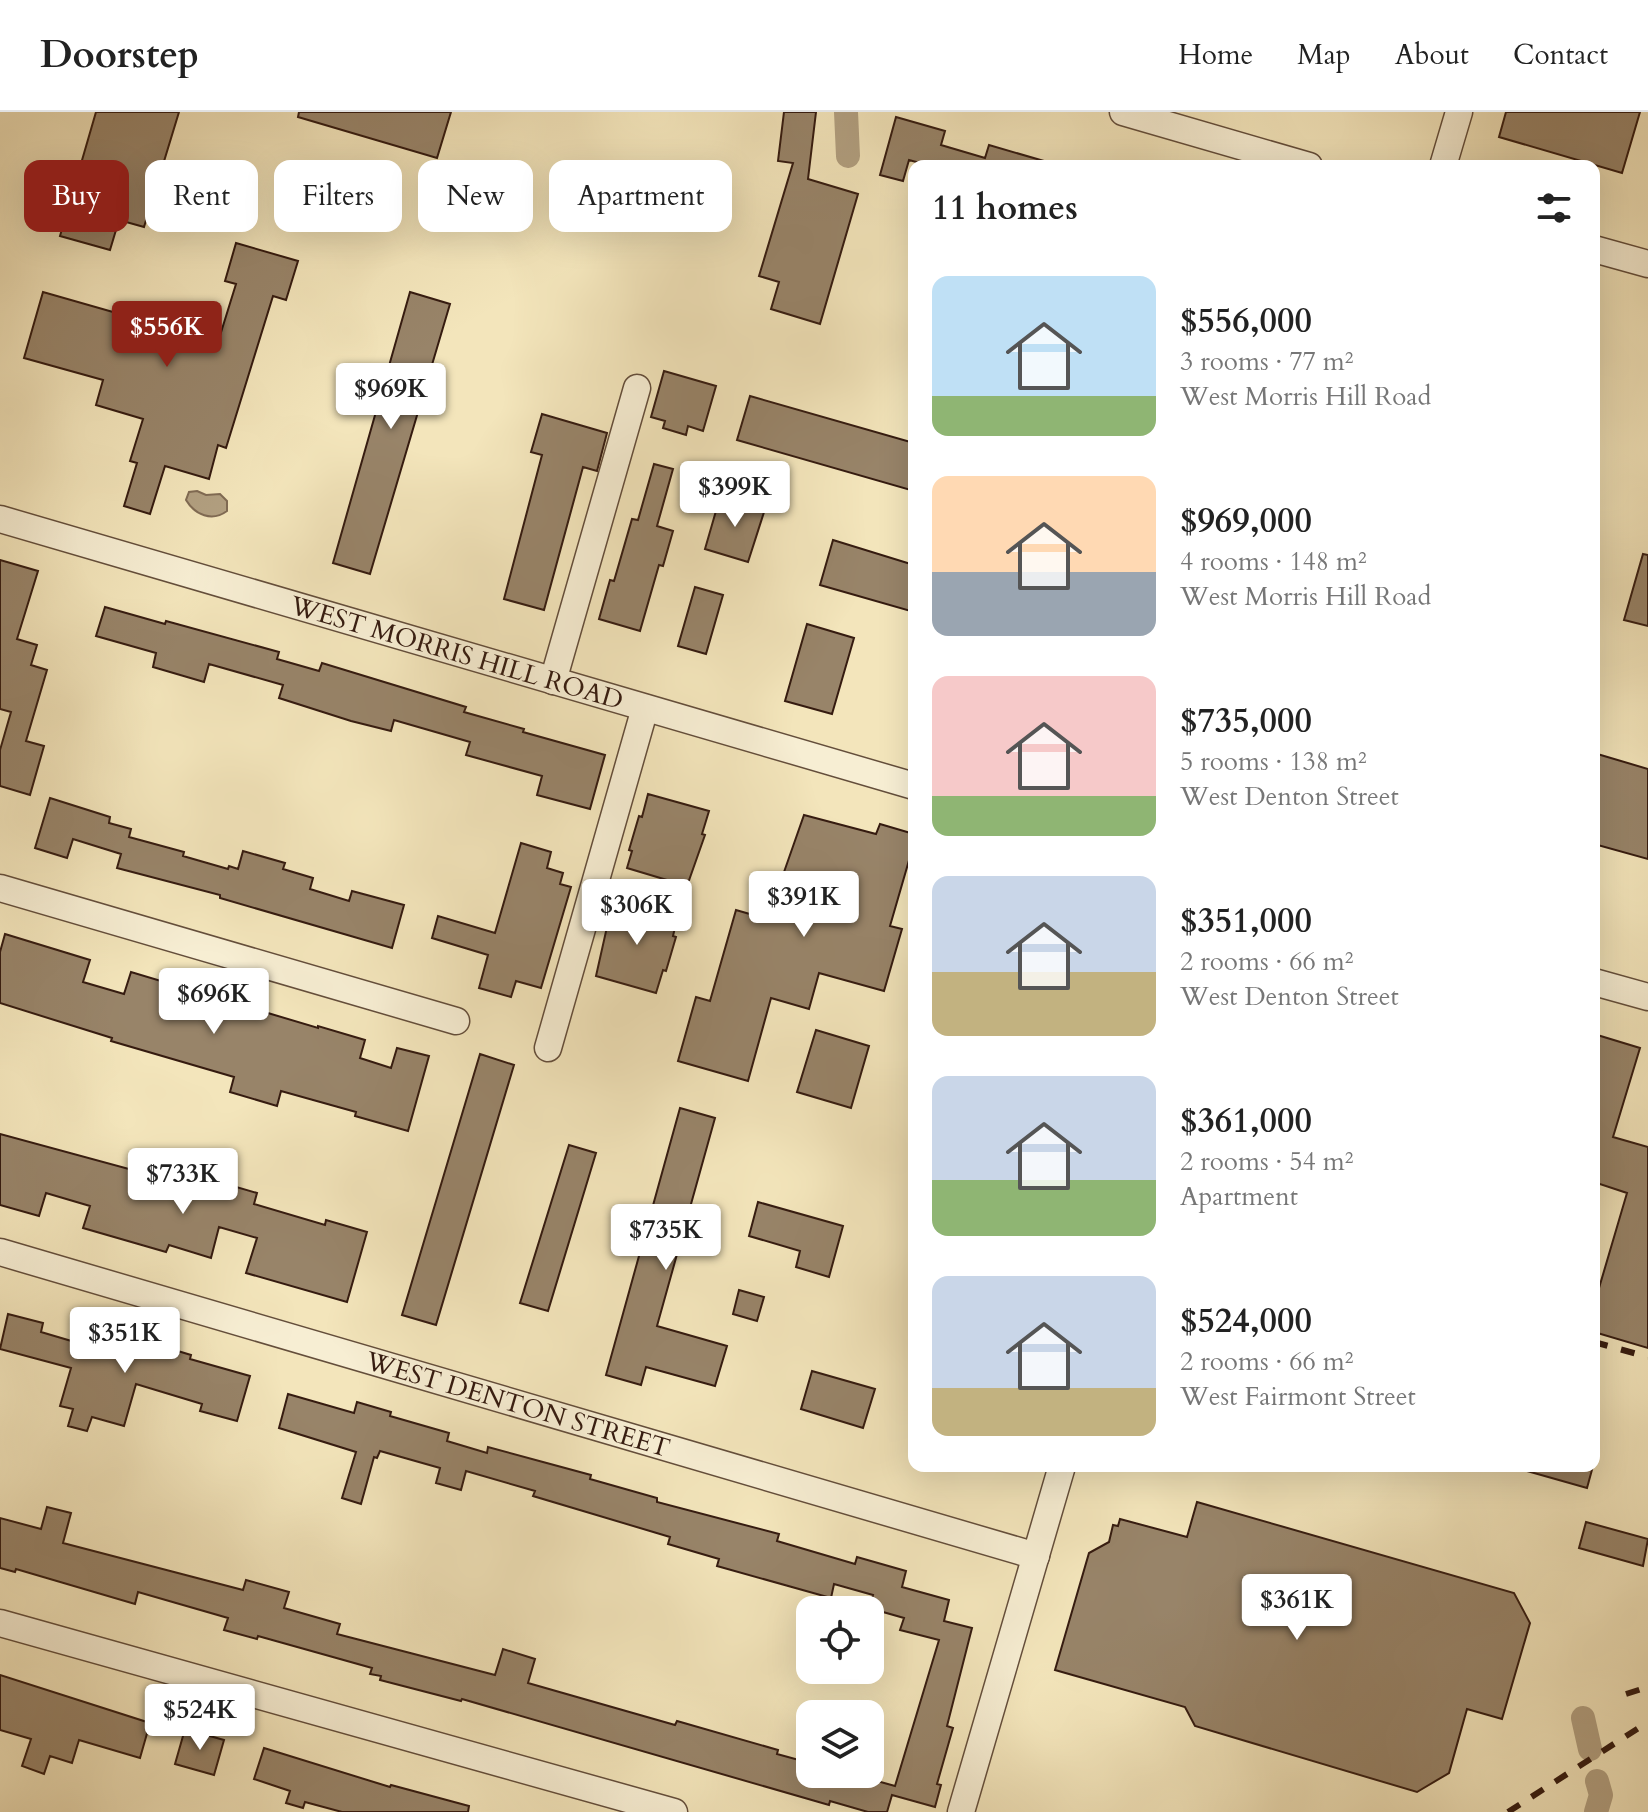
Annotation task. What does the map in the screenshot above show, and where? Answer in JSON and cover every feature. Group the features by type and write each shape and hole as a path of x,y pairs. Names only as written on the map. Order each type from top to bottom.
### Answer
{"street":[{"path":"1123,112 1288,160"},
{"path":"1445,160 1459,112"},
{"path":"1600,251 1648,264"},
{"path":"553,681 637,388"},
{"name":"WEST MORRIS HILL ROAD","path":"0,519 908,784"},
{"path":"548,1048 645,708"},
{"path":"0,888 456,1021"},
{"path":"1600,984 1648,997"},
{"name":"WEST DENTON STREET","path":"0,1252 1036,1556"},
{"path":"961,1812 1060,1472"},
{"path":"0,1623 674,1812"}],"shaded area":[{"path":"189,492 206,495 220,494 227,501 227,511 216,516 199,513 186,500"}],"building":[{"path":"96,112 179,112 164,160 145,160 144,227 129,223 129,160 82,160"},
{"path":"299,112 451,112 437,158 298,117"},
{"path":"784,112 816,112 808,179 858,194 820,324 771,309 779,282 759,276 793,163 778,161"},
{"path":"1506,112 1640,112 1622,173 1600,167 1600,160 1578,160 1499,137"},
{"path":"896,117 945,131 941,145 985,158 989,145 1041,160 908,160 903,181 880,175"},
{"path":"61,232 115,232 110,250 60,236"},
{"path":"236,243 298,261 286,300 273,296 226,448 218,445 209,479 165,466 150,514 124,506 137,463 130,461 143,419 96,405 103,380 24,358 43,292 218,342 236,284 225,281"},
{"path":"410,292 450,304 370,574 333,563"},
{"path":"664,371 716,386 703,431 688,426 686,435 663,428 665,421 651,417"},
{"path":"750,396 908,441 908,489 737,440"},
{"path":"542,414 607,433 597,471 583,467 544,610 504,599 542,455 531,452"},
{"path":"654,464 673,469 657,526 673,531 663,566 659,565 640,631 599,619 632,519 638,520"},
{"path":"720,497 765,509 748,562 705,549"},
{"path":"833,540 908,563 908,610 820,585"},
{"path":"1643,554 1648,555 1648,626 1624,620"},
{"path":"0,560 38,571 17,639 37,645 31,665 47,670 26,741 44,746 30,795 0,786 0,750 11,712 0,709"},
{"path":"695,587 723,595 706,654 678,646"},
{"path":"105,607 279,652 277,659 319,671 322,663 466,707 464,712 524,729 523,732 605,755 590,809 537,795 542,776 466,755 470,742 394,720 391,731 351,721 279,698 283,685 209,664 204,682 153,667 156,653 96,636"},
{"path":"807,624 854,638 832,714 785,701"},
{"path":"1600,755 1648,769 1648,859 1600,846"},
{"path":"648,794 709,811 702,834 705,835 687,886 627,868 632,851 629,850"},
{"path":"50,798 110,817 109,823 131,829 129,837 184,852 183,856 238,869 243,851 285,863 283,869 313,878 310,889 349,901 352,891 404,905 392,948 220,898 220,895 117,868 121,854 73,839 67,858 35,848"},
{"path":"804,815 876,834 880,824 908,832 908,864 890,926 902,929 884,991 819,973 809,1009 771,998 748,1081 678,1061 696,997 710,1001 736,910 774,921 787,873 784,872"},
{"path":"521,843 551,852 547,868 563,873 560,884 571,887 541,988 516,981 511,997 479,988 488,955 432,938 438,916 495,933"},
{"path":"618,901 677,919 673,936 676,937 656,993 596,976 609,918 612,919"},
{"path":"5,934 90,960 83,982 124,994 131,972 365,1040 360,1058 391,1068 397,1048 429,1056 408,1131 355,1116 356,1112 281,1091 277,1106 230,1092 234,1077 111,1041 112,1038 0,1003 0,952"},
{"path":"816,1030 869,1046 851,1108 797,1092"},
{"path":"1600,1036 1640,1048 1613,1137 1648,1147 1648,1348 1600,1334 1600,1285 1627,1193 1600,1184"},
{"path":"480,1054 514,1065 436,1325 402,1315"},
{"path":"680,1108 715,1118 657,1326 727,1346 715,1386 646,1367 641,1385 606,1375"},
{"path":"0,1134 197,1191 202,1177 257,1193 254,1204 325,1225 326,1220 367,1232 347,1302 246,1273 257,1238 219,1227 211,1258 169,1245 166,1252 83,1228 90,1206 46,1193 39,1216 0,1205"},
{"path":"569,1145 596,1153 548,1311 520,1303"},
{"path":"758,1202 843,1226 829,1277 796,1267 800,1251 749,1236"},
{"path":"739,1290 764,1297 757,1321 733,1314"},
{"path":"8,1314 43,1323 41,1332 129,1358 135,1338 191,1355 190,1359 250,1376 237,1421 200,1411 202,1404 136,1384 124,1426 92,1417 87,1431 68,1426 73,1409 60,1406 71,1368 0,1349"},
{"path":"812,1371 875,1389 863,1428 801,1409"},
{"path":"288,1394 354,1413 357,1402 391,1412 390,1416 449,1433 447,1441 487,1453 488,1447 591,1475 590,1479 657,1498 657,1502 779,1534 777,1541 855,1564 857,1557 906,1571 902,1587 949,1600 944,1621 972,1628 947,1726 953,1728 937,1784 941,1785 935,1807 892,1795 887,1812 868,1812 830,1801 829,1805 462,1699 380,1680 381,1676 370,1674 372,1668 258,1636 257,1639 224,1630 228,1618 138,1592 135,1604 16,1569 15,1572 0,1568 0,1518 41,1529 47,1507 71,1513 63,1543 243,1590 246,1580 289,1592 284,1608 340,1624 337,1634 495,1675 503,1649 535,1659 528,1683 675,1725 677,1721 778,1750 777,1754 796,1759 796,1788 884,1788 884,1783 895,1786 939,1640 900,1630 904,1618 884,1612 884,1596 873,1596 834,1584 831,1596 824,1596 717,1566 719,1559 668,1544 670,1537 533,1496 535,1491 466,1471 461,1490 436,1483 440,1468 380,1451 377,1458 374,1457 361,1504 342,1498 356,1452 279,1428"},
{"path":"1531,1472 1591,1472 1587,1488"},
{"path":"1197,1502 1514,1593 1530,1623 1502,1719 1467,1709 1449,1773 1417,1792 1195,1726 1185,1707 1055,1670 1089,1553 1109,1542 1113,1525 1118,1526 1120,1519 1187,1537"},
{"path":"1586,1522 1648,1539 1643,1566 1579,1548"},
{"path":"0,1675 150,1723 140,1758 79,1740 72,1763 50,1756 44,1774 22,1766 31,1739 0,1730"},
{"path":"185,1729 224,1740 214,1775 175,1764"},
{"path":"264,1748 390,1787 469,1806 468,1812 342,1812 305,1802 303,1808 286,1803 290,1791 254,1779"}],"waterway":[{"path":"846,112 848,156"},
{"path":"1583,1718 1590,1749"},
{"path":"1596,1812 1601,1795 1597,1781"}],"railway":[{"path":"1600,1344 1648,1357"},
{"path":"1626,1694 1648,1687"},
{"path":"1508,1812 1648,1722"}]}
